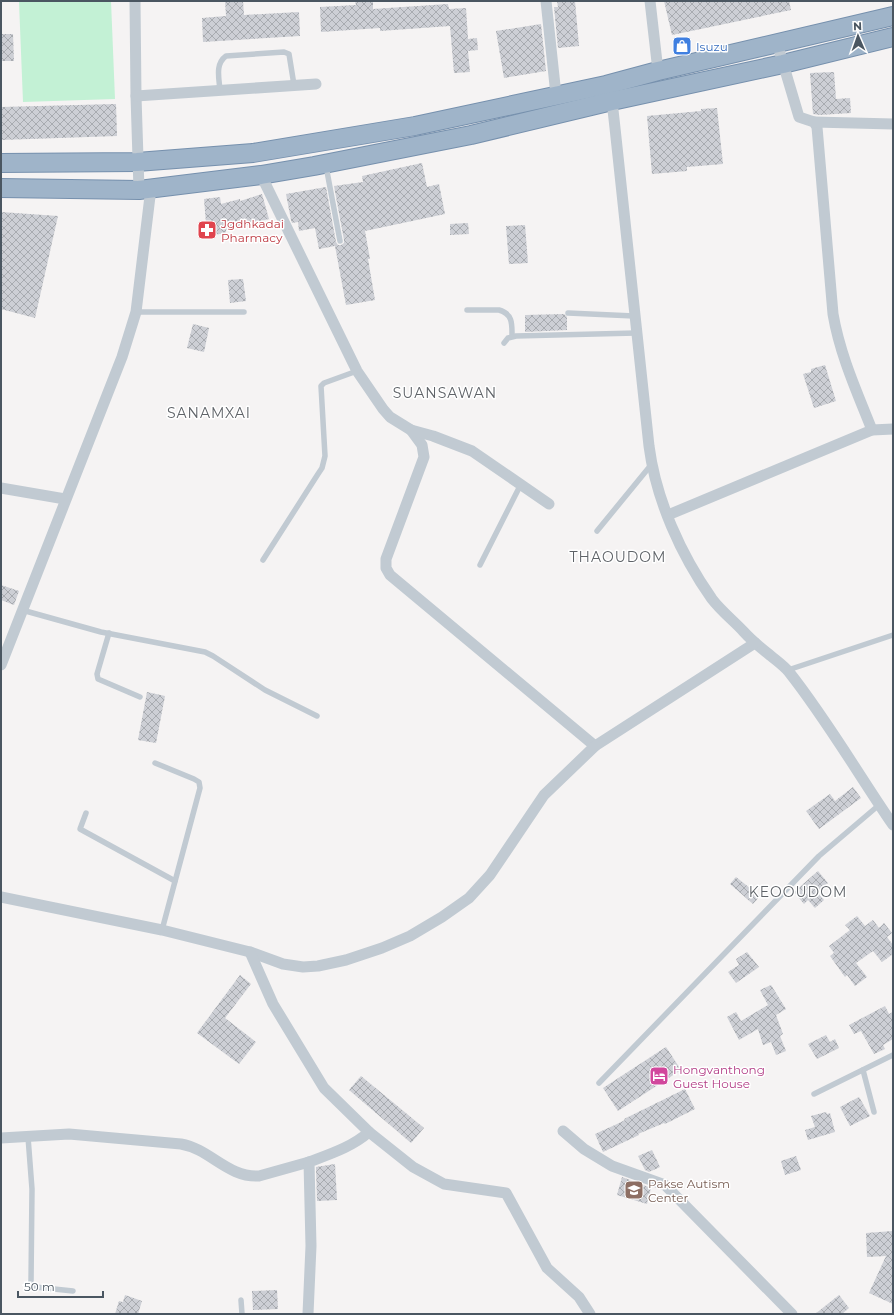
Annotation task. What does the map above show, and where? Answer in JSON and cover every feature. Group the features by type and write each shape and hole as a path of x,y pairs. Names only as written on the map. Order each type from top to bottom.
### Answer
{"highway":[{"path":"1,188 145,189 261,174 471,135 609,93 658,71 893,16"},
{"path":"1,163 137,162 261,152 415,126 556,95 609,93 783,64 893,37"}],"street":[{"path":"1,665 122,357 136,312 145,189 137,162 135,1"},
{"path":"546,1 556,95"},
{"path":"650,1 658,71"},
{"path":"777,43 799,116 814,122 893,124"},
{"path":"136,96 316,84"},
{"path":"609,93 651,465 658,490 677,538 694,571 713,600 755,643 788,670 818,710 893,825"},
{"path":"814,122 817,127 833,314 837,337 843,357 872,430"},
{"path":"261,174 357,371 383,409 390,417 411,430 433,436 472,451 549,504"},
{"path":"668,515 872,430 893,429"},
{"path":"411,430 422,445 424,457 386,559 386,568 390,575 595,746"},
{"path":"1,488 65,499"},
{"path":"1,897 162,930 250,952 283,964 318,966 346,960 382,948 410,936 442,917 469,898 490,875 544,795 595,746 755,643"},
{"path":"250,952 274,1004 324,1088 369,1132 413,1167 444,1184 506,1193 547,1268 578,1296 590,1314"},
{"path":"563,1131 584,1149 612,1166 665,1185 792,1314"},
{"path":"1,1138 69,1134 189,1145 228,1169 252,1176 259,1176 309,1162 336,1152 369,1132"},
{"path":"308,1314 311,1246 309,1162"}],"lane":[{"path":"220,90 218,65 222,58 233,55 284,52 289,54 294,85"},
{"path":"325,163 340,241"},
{"path":"467,310 504,311 512,322 512,336"},
{"path":"136,312 244,312"},
{"path":"568,312 634,316"},
{"path":"504,343 512,336 636,334"},
{"path":"263,560 324,462 325,456 321,386 324,383 357,371"},
{"path":"597,531 651,465"},
{"path":"480,565 521,484"},
{"path":"22,610 109,633 205,652 265,690 317,716"},
{"path":"109,633 97,674 98,679 140,697"},
{"path":"788,670 893,635"},
{"path":"155,763 199,782 200,788 162,930"},
{"path":"598,1083 818,856 879,805"},
{"path":"86,814 80,830 175,881"},
{"path":"814,1094 893,1055"},
{"path":"863,1070 874,1112"},
{"path":"28,1137 32,1189 31,1283 36,1286 73,1291"},
{"path":"241,1300 242,1314"}],"green space":[{"path":"111,1 115,99 23,102 19,2"}],"building":[{"path":"225,1 243,1 244,15 299,12 300,36 203,42 202,18 226,16"},
{"path":"355,1 373,1 373,9 448,4 449,9 466,8 468,39 477,38 478,50 468,51 470,72 454,73 450,26 380,31 380,28 321,32 320,7 356,5"},
{"path":"557,1 575,1 579,46 558,48 554,7 558,7"},
{"path":"664,1 789,1 791,10 672,35"},
{"path":"541,24 546,71 504,78 496,31"},
{"path":"1,34 13,34 14,61 1,61"},
{"path":"834,72 836,99 850,98 851,113 813,114 810,73"},
{"path":"116,104 117,136 1,140 1,107"},
{"path":"717,108 723,164 687,167 687,171 652,174 647,116"},
{"path":"422,163 427,187 439,184 445,214 365,231 375,300 346,305 335,246 319,249 315,228 299,231 298,222 292,223 286,194 326,187 336,242 338,245 341,245 344,243 344,240 334,186 363,182 362,176"},
{"path":"262,194 269,219 226,230 226,233 207,236 204,199 220,197 221,204 240,199 240,201"},
{"path":"1,212 58,216 35,318 1,309"},
{"path":"468,223 469,234 450,235 450,224"},
{"path":"525,225 528,263 509,264 506,226"},
{"path":"243,279 246,301 230,303 228,280"},
{"path":"564,314 567,317 567,330 525,332 525,315"},
{"path":"193,324 209,328 204,352 187,348"},
{"path":"825,365 836,401 814,408 803,374 811,372 811,369"},
{"path":"1,585 19,591 14,605 1,600"},
{"path":"147,692 165,696 156,743 138,740"},
{"path":"853,787 861,798 819,829 806,811 830,794 835,801"},
{"path":"818,871 828,883 817,892 824,900 815,908 808,900 804,904 794,892"},
{"path":"736,877 760,896 753,904 730,884"},
{"path":"857,916 865,926 873,920 879,928 884,923 892,933 887,937 893,945 893,954 882,962 873,951 856,963 867,977 855,986 847,975 845,977 830,956 834,953 829,946 850,930 845,925"},
{"path":"747,952 759,967 736,983 728,972 739,965 736,959"},
{"path":"240,975 251,984 225,1018 256,1042 239,1064 197,1033"},
{"path":"771,985 786,1009 776,1015 783,1034 780,1036 786,1051 776,1055 771,1042 763,1045 758,1029 739,1040 727,1017 736,1012 741,1021 768,1005 760,990"},
{"path":"885,1006 889,1014 893,1012 893,1039 883,1045 885,1049 874,1054 861,1031 854,1034 849,1025"},
{"path":"826,1035 830,1042 835,1039 839,1048 817,1059 808,1044"},
{"path":"666,1047 681,1070 618,1111 603,1088"},
{"path":"361,1076 424,1128 411,1143 349,1090"},
{"path":"685,1089 695,1109 665,1124 664,1123 638,1134 639,1135 603,1152 595,1134"},
{"path":"859,1097 870,1116 850,1126 840,1107"},
{"path":"826,1112 827,1114 830,1113 835,1132 808,1140 805,1130 815,1127 811,1116"},
{"path":"652,1150 660,1167 649,1172 645,1170 638,1156"},
{"path":"796,1156 801,1170 785,1175 781,1161"},
{"path":"335,1164 337,1200 317,1201 316,1167"},
{"name":"Pakse Autism Center","path":"622,1177 651,1188 647,1204 617,1195"},
{"path":"893,1231 893,1304 869,1293 886,1256 867,1257 866,1233"},
{"path":"277,1290 278,1309 253,1310 252,1291"},
{"path":"125,1295 142,1301 138,1314 115,1314 119,1301 123,1302"},
{"path":"839,1295 849,1308 842,1314 815,1314"}],"place":[{"name":"Isuzu","path":"682,46"},
{"name":"Jgdhkadai Pharmacy","path":"207,230"},
{"name":"Hongvanthong Guest House","path":"659,1076"},
{"name":"Pakse Autism Center","path":"634,1190"}],"district":[{"name":"SUANSAWAN","path":"445,393"},
{"name":"SANAMXAI","path":"209,413"},
{"name":"THAOUDOM","path":"618,557"},
{"name":"KEOOUDOM","path":"798,892"}]}
